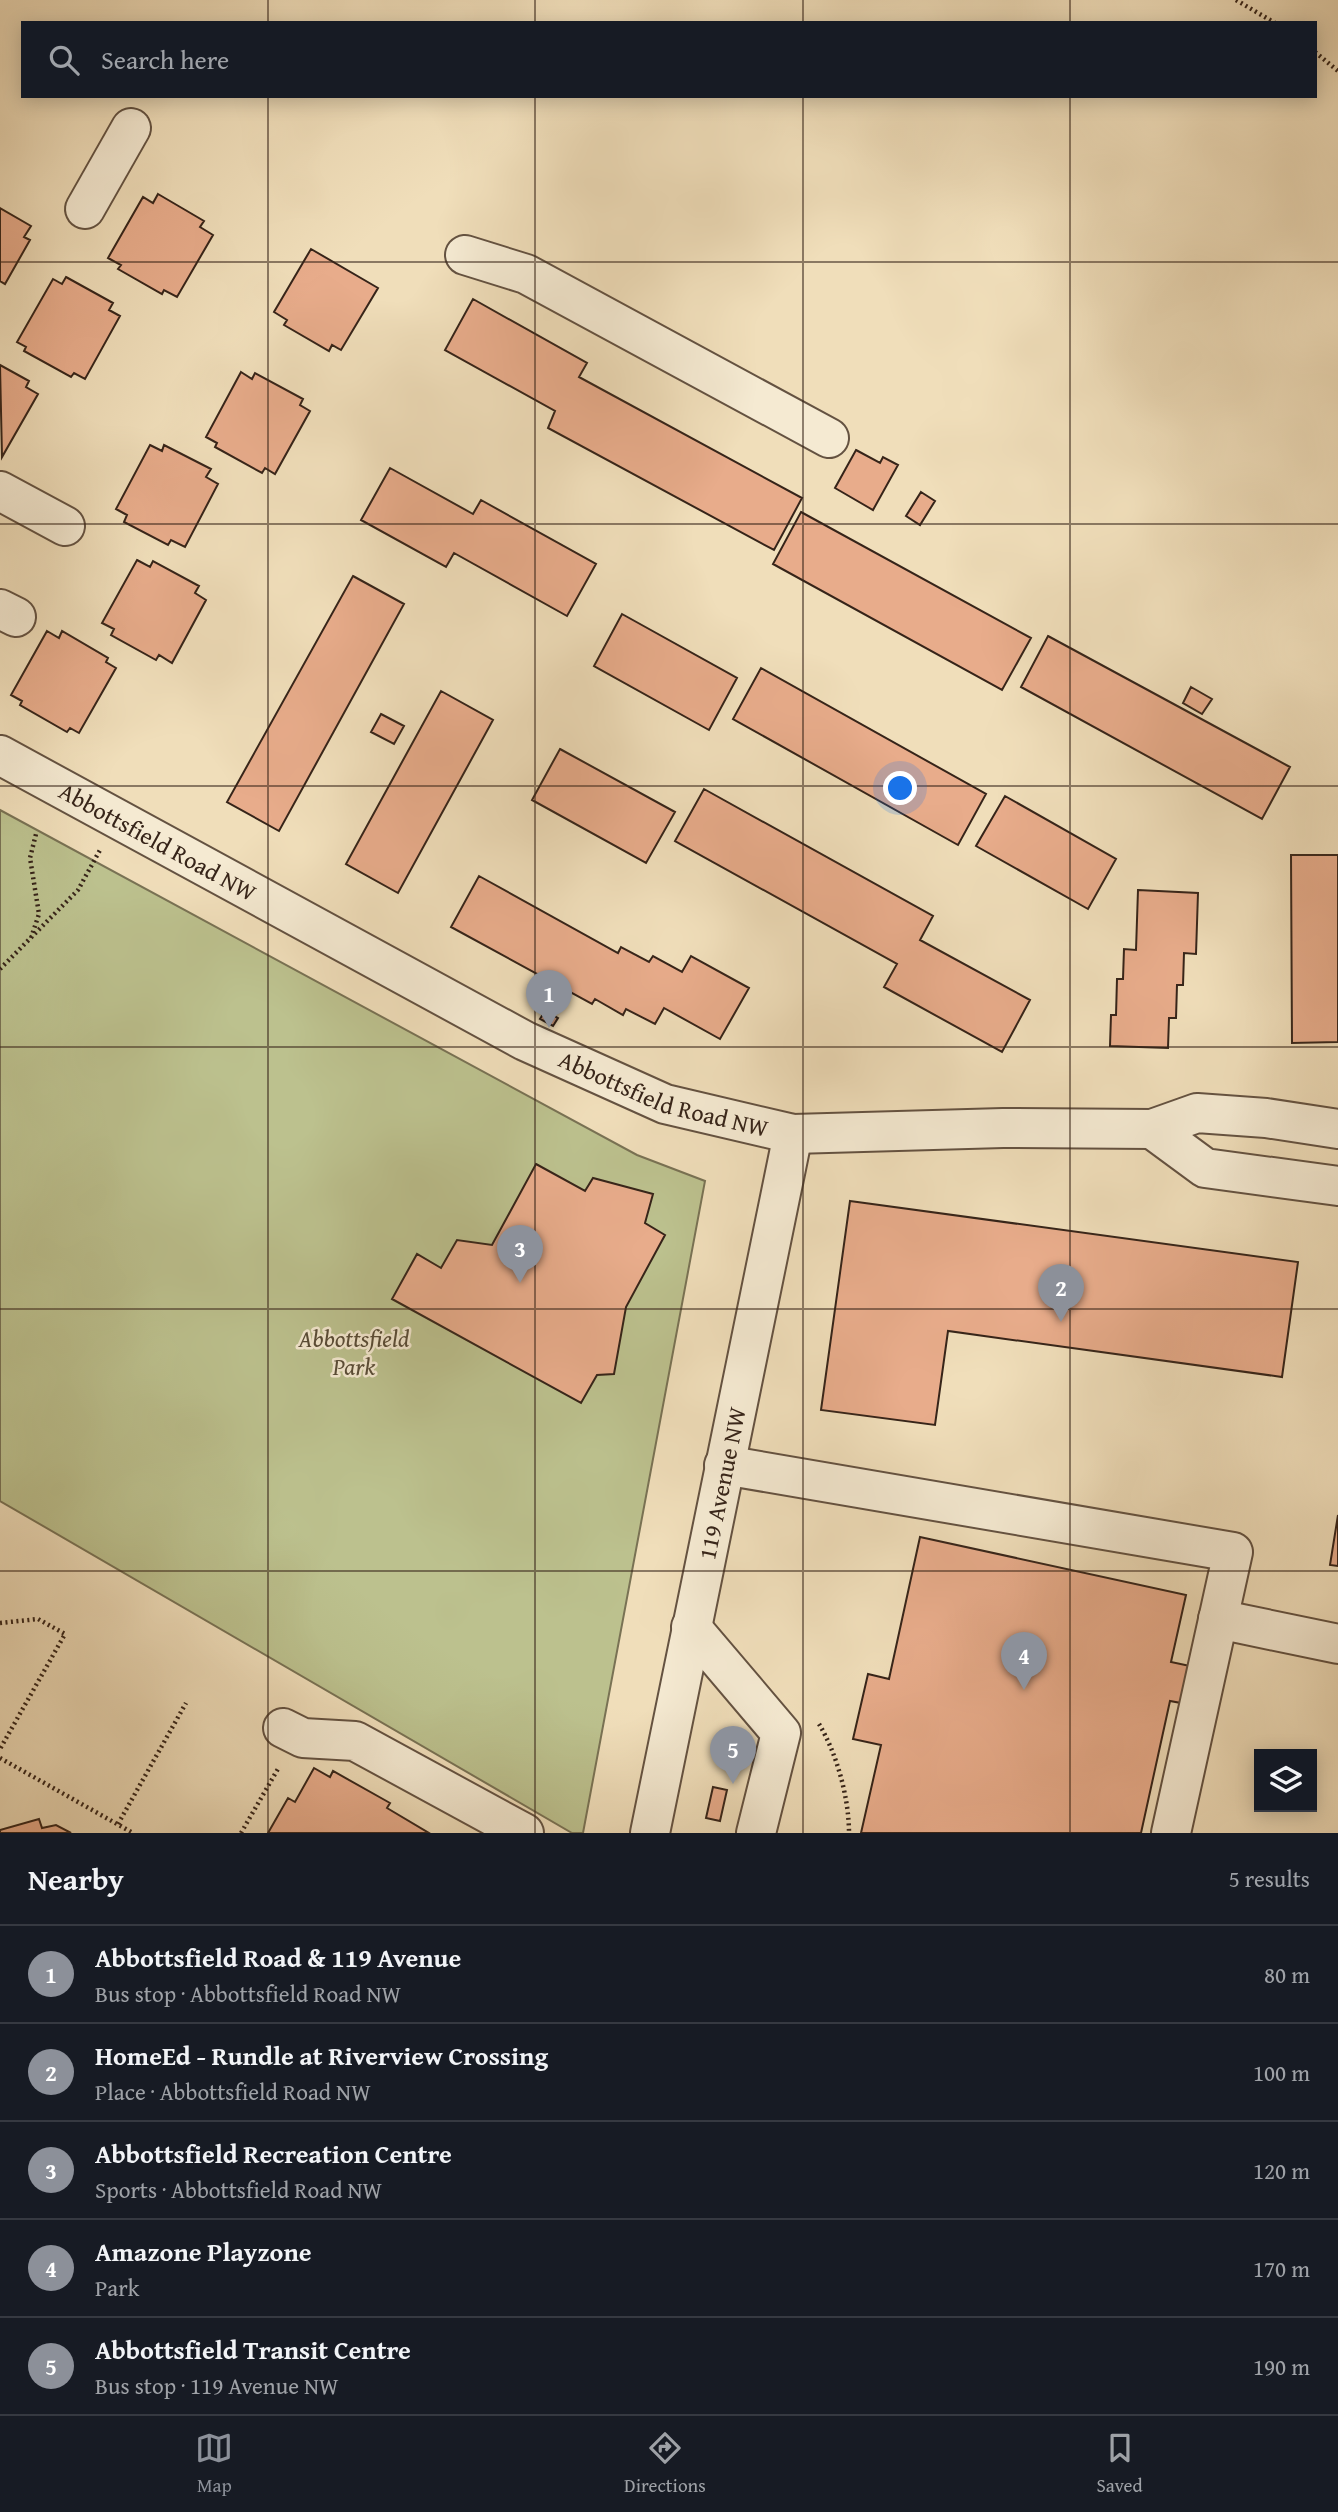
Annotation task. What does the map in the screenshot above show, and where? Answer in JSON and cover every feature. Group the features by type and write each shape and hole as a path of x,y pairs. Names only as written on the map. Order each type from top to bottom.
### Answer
{"street":[{"path":"85,209 131,128"},
{"path":"465,255 526,274 829,438"},
{"path":"0,491 65,526"},
{"name":"Abbottsfield Road NW","path":"0,755 525,1041 665,1104 793,1134 1003,1128 1152,1129 1197,1113 1266,1118 1338,1129"},
{"path":"1152,1129 1205,1168 1338,1186"},
{"name":"119 Avenue NW","path":"650,1833 793,1134"},
{"path":"724,1465 1234,1552 1171,1833"},
{"path":"1218,1619 1338,1644"},
{"path":"691,1627 781,1733 755,1833"},
{"path":"282,1745 303,1738 355,1741 524,1833"}],"path":[{"path":"1236,0 1272,21"},
{"path":"1317,54 1338,71"},
{"path":"0,969 78,890 117,818"},
{"path":"30,939 40,914 30,858 37,834"},
{"path":"0,1623 38,1619 65,1634 0,1749"},
{"path":"118,1824 186,1703"},
{"path":"241,1833 282,1745"},
{"path":"0,1758 133,1833"}],"green space":[{"name":"Abbottsfield Park","path":"0,810 637,1155 705,1181 583,1833 572,1833 0,1501"}],"building":[{"path":"158,194 204,221 200,227 213,235 177,297 164,290 162,294 118,269 121,265 108,258 143,197 153,203"},
{"path":"0,208 31,226 24,237 30,240 5,284 0,281"},
{"path":"311,249 378,288 341,350 332,345 329,351 284,325 287,320 274,312"},
{"path":"66,277 113,303 109,310 120,316 85,379 74,373 71,377 24,351 26,347 17,342 53,279 62,284"},
{"path":"473,299 587,363 579,377 802,498 774,550 548,428 555,411 445,350"},
{"path":"0,365 29,381 26,387 38,394 2,457"},
{"path":"241,372 252,379 255,373 303,399 300,405 310,411 275,474 265,468 262,473 215,447 217,443 206,437"},
{"path":"150,445 162,451 164,445 211,469 206,477 218,484 185,547 171,540 168,545 124,522 127,515 116,509"},
{"path":"856,450 880,463 883,457 898,465 873,510 835,488"},
{"path":"390,468 473,514 481,500 596,564 567,616 454,553 446,567 361,520"},
{"path":"921,492 935,501 920,525 906,516"},
{"path":"801,512 1031,638 1002,690 773,564"},
{"path":"137,560 150,567 153,561 199,586 195,593 206,600 172,663 159,655 156,660 111,635 114,629 102,623"},
{"path":"353,576 404,604 279,831 227,802"},
{"path":"622,614 737,678 709,730 594,666"},
{"path":"47,631 59,638 62,631 108,658 106,662 116,668 79,733 70,728 67,732 20,705 22,701 11,695"},
{"path":"1048,636 1290,767 1262,819 1021,687"},
{"path":"761,668 986,794 958,845 733,719"},
{"path":"1191,687 1212,699 1202,714 1183,703"},
{"path":"441,691 493,720 398,893 346,864"},
{"path":"381,714 404,726 394,744 371,732"},
{"path":"560,749 675,812 646,863 532,800"},
{"path":"704,789 933,916 920,940 1030,1000 1002,1052 884,987 897,964 675,841"},
{"path":"1005,796 1116,859 1088,909 976,846"},
{"path":"1291,855 1338,855 1338,1042 1292,1043"},
{"path":"479,876 618,953 621,947 649,962 653,956 682,972 691,956 749,988 720,1039 664,1008 655,1024 626,1009 623,1015 595,999 592,1004 451,927"},
{"path":"1138,890 1198,893 1196,954 1184,953 1183,985 1177,985 1176,1018 1169,1018 1168,1048 1110,1046 1111,1015 1116,1015 1117,979 1123,979 1124,949 1136,950"},
{"path":"545,1011 558,1018 553,1026 540,1019"},
{"path":"536,1164 585,1191 593,1178 653,1194 645,1223 665,1235 626,1307 614,1374 597,1375 581,1403 392,1299 417,1254 441,1268 457,1240 492,1245"},
{"path":"850,1201 1298,1262 1282,1377 948,1331 935,1425 821,1410"},
{"path":"1338,1515 1338,1566 1330,1565"},
{"path":"920,1537 1186,1595 1171,1662 1190,1666 1181,1703 1170,1701 1141,1833 861,1833 881,1745 853,1739 868,1674 889,1679"},
{"path":"314,1768 330,1777 333,1771 390,1803 387,1808 429,1833 268,1833 288,1798 295,1802"},
{"path":"713,1787 727,1790 720,1821 706,1818"},
{"path":"39,1819 42,1828 56,1825 71,1833 0,1833 0,1830"}],"place":[{"name":"Abbottsfield Road & 119 Avenue","path":"549,1028"},
{"name":"Abbottsfield Recreation Centre","path":"520,1283"},
{"name":"HomeEd - Rundle at Riverview Crossing","path":"1061,1322"},
{"name":"Amazone Playzone","path":"1024,1690"},
{"name":"Abbottsfield Transit Centre","path":"733,1784"}]}
